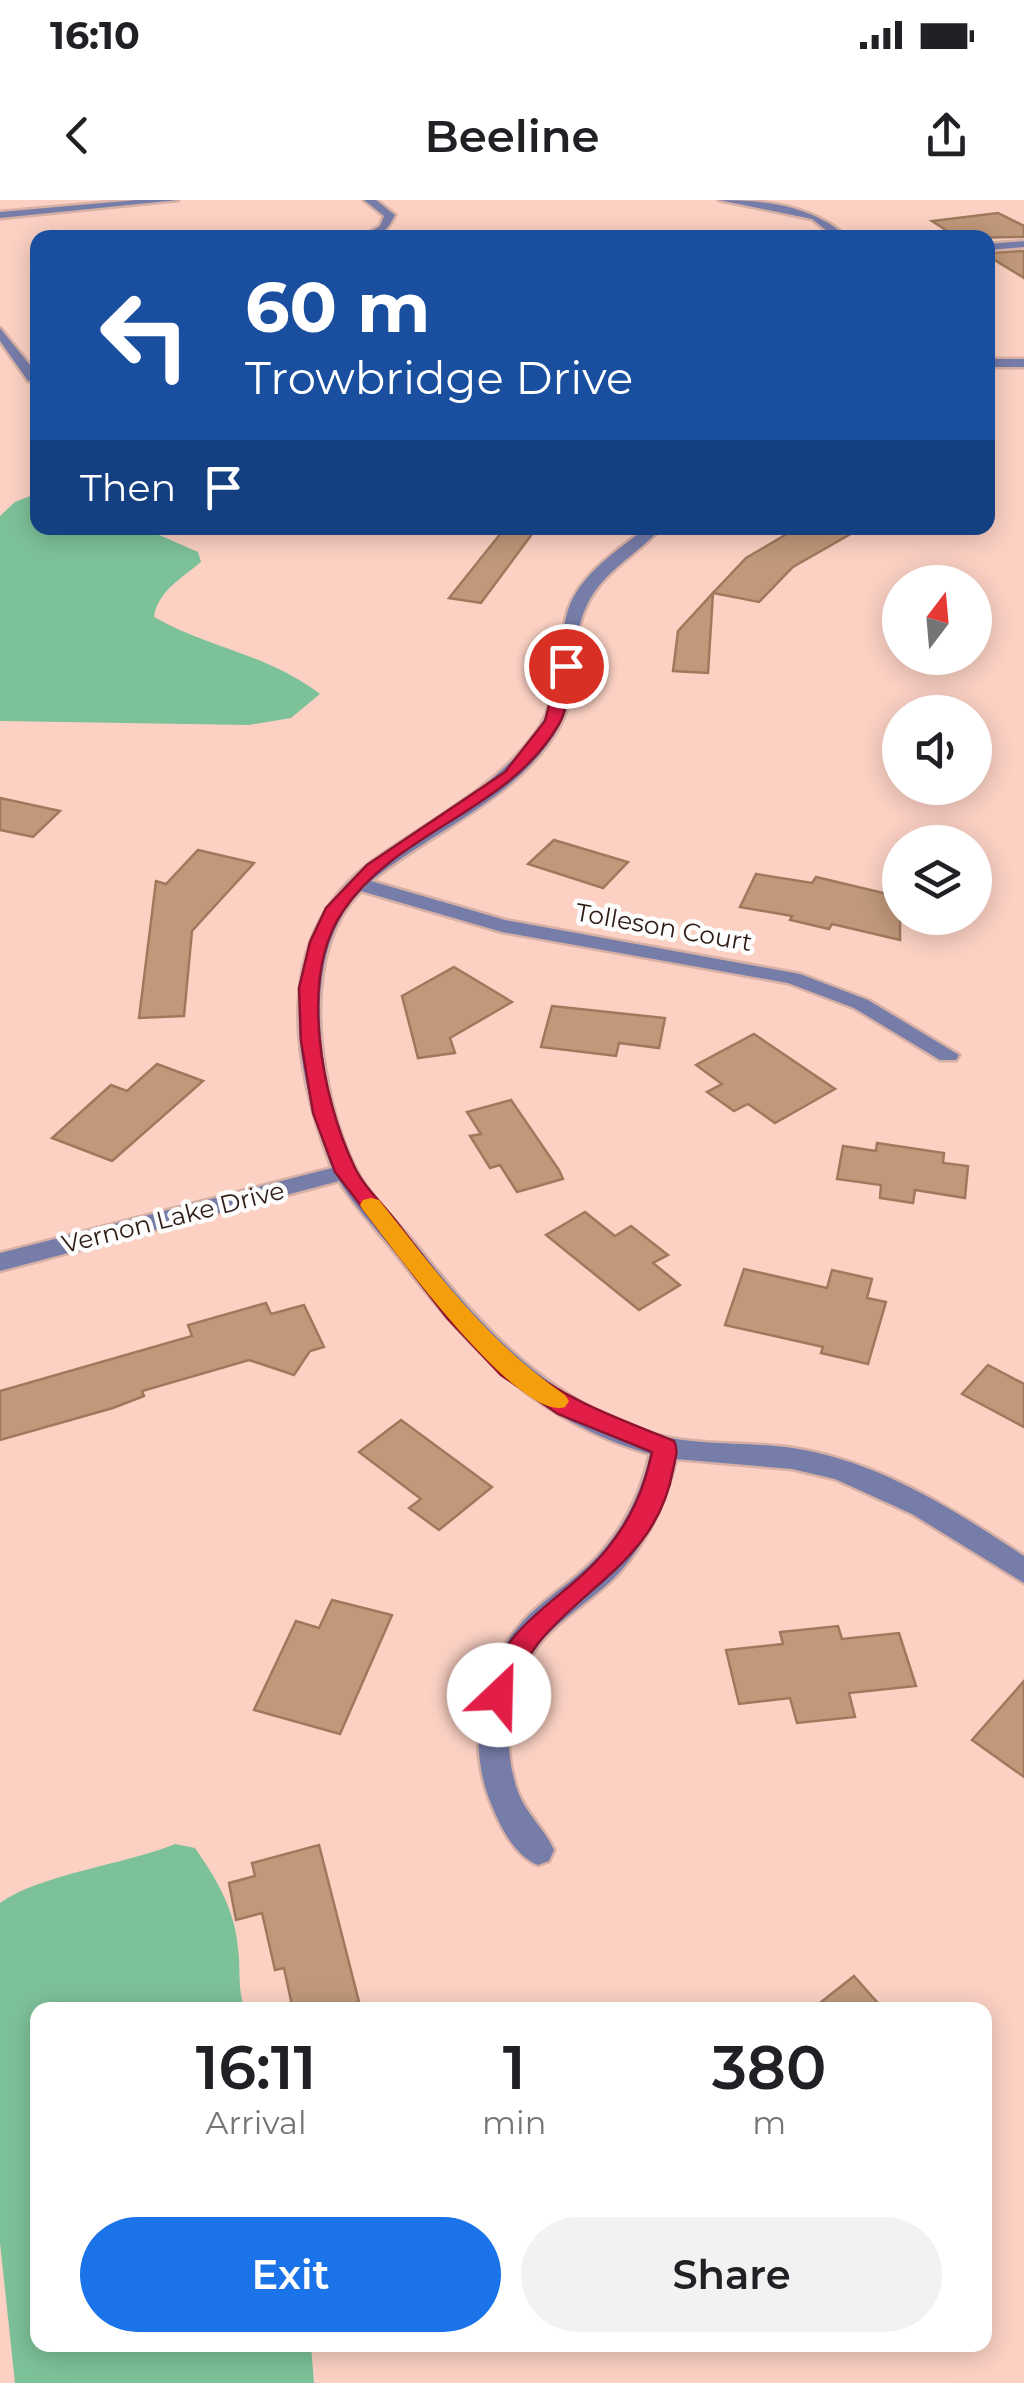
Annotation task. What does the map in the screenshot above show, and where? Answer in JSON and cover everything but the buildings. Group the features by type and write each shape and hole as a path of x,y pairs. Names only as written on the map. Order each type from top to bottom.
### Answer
{"street":[{"path":"0,215 174,200"},
{"path":"369,200 390,215 380,230"},
{"path":"724,200 815,216 833,230"},
{"path":"995,246 1024,244"},
{"path":"0,332 30,375"},
{"path":"995,362 1024,363"},
{"path":"646,535 599,574 578,607 553,722 543,737 510,775 373,868 335,908 319,942 309,988 311,1041 323,1113 345,1172 456,1312 510,1369 566,1408 665,1447 758,1454 855,1474 938,1514 1024,1571"},
{"name":"Tolleson Court","path":"359,884 502,926 793,978 861,1004 948,1055"},
{"name":"Vernon Lake Drive","path":"0,1262 345,1172"},
{"path":"538,1850 510,1812 498,1770 492,1721 505,1668 532,1632 614,1559 657,1490 665,1447"}],"shaded area":[{"path":"30,496 30,535 159,535 198,552 201,562 165,593 154,617 279,669 320,694 291,718 249,725 0,721 0,516 15,502"},
{"path":"175,1844 195,1848 217,1883 236,1934 243,2002 30,2002 30,2352 312,2352 314,2383 15,2383 0,2243 0,1903 59,1877"}],"slow traffic":[{"path":"371,1205 456,1312 510,1369 557,1401"}],"route":[{"path":"499,1695 505,1668 532,1632 614,1559 640,1521 657,1490 665,1447 566,1408 510,1369 456,1312 345,1172 323,1113 311,1041 309,988 319,942 335,908 373,868 510,775 553,722 566,666"}]}
